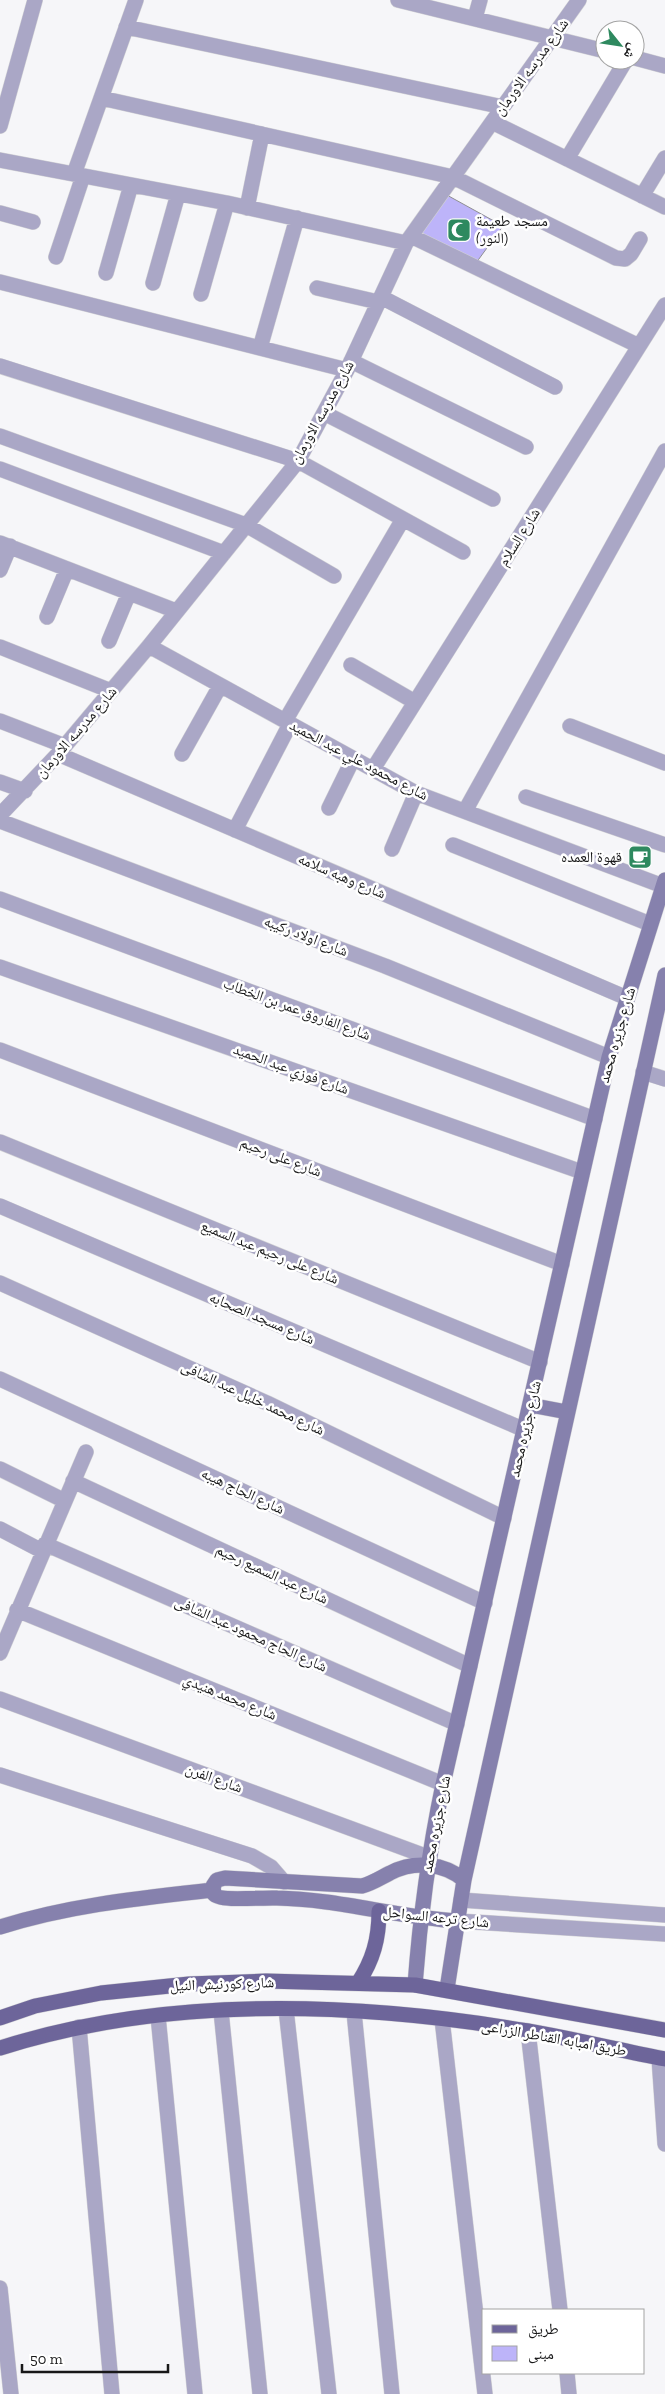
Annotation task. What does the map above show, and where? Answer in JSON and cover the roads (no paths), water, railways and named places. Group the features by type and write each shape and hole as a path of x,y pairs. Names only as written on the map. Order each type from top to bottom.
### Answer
{"main road":[{"name":"شارع جزيره محمد","path":"415,1985 420,1918 428,1861 443,1784 609,1057 664,883"},
{"name":"شارع جزيره محمد","path":"446,1989 464,1880 665,976"},
{"path":"530,1405 567,1412"},
{"name":"شارع ترعه السواحل","path":"458,1921 420,1918 289,1898 220,1898 216,1897 212,1890 214,1882 221,1878 362,1886 372,1884 402,1868 428,1861 444,1867 464,1880"},
{"name":"شارع ترعه السواحل","path":"0,1926 53,1912 106,1902 212,1890"},
{"path":"358,1984 373,1957 378,1934 379,1911"},
{"name":"شارع كورنيش النيل","path":"0,2018 35,2006 93,1995 189,1984 266,1981 415,1985 446,1989"},
{"name":"طريق امبابه القناطر الزراعى","path":"446,1989 665,2030"},
{"name":"شارع كورنيش النيل","path":"0,2048 79,2027 158,2016 221,2011 286,2009 442,2019"},
{"name":"طريق امبابه القناطر الزراعى","path":"442,2019 528,2031 662,2058"}],"street":[{"path":"0,126 35,0"},
{"path":"56,257 101,98 136,0"},
{"path":"398,0 595,48"},
{"path":"475,18 480,0"},
{"name":"شارع مدرسه الاورمان","path":"0,815 61,750 149,646 298,461 349,365 408,239 579,0"},
{"path":"126,27 503,107"},
{"path":"645,61 665,66"},
{"path":"567,159 620,70"},
{"path":"101,98 453,177 616,258 625,259 640,240"},
{"path":"492,122 665,207"},
{"path":"247,208 262,134"},
{"path":"642,196 665,158"},
{"path":"0,160 408,239 639,346"},
{"path":"106,272 131,185"},
{"path":"153,283 178,194"},
{"path":"202,294 227,203"},
{"path":"0,214 33,222"},
{"path":"260,348 297,218"},
{"path":"0,282 260,348 349,365 526,447"},
{"path":"317,288 380,300 556,387"},
{"name":"شارع السلام","path":"373,770 665,305"},
{"path":"0,366 298,461 463,552"},
{"path":"324,413 493,499"},
{"path":"0,436 246,525 334,576"},
{"path":"464,811 665,451"},
{"path":"0,469 224,553"},
{"path":"235,830 287,722 403,519"},
{"path":"0,570 5,544 176,611"},
{"path":"47,617 67,568"},
{"path":"109,641 129,593"},
{"name":"شارع محمود علي عبد الحميد","path":"149,646 416,793 664,883"},
{"path":"0,647 111,691"},
{"path":"351,665 415,702"},
{"path":"182,754 220,686"},
{"name":"شارع وهبه سلامه","path":"0,721 235,830 627,998"},
{"path":"570,726 665,763"},
{"path":"329,808 353,759"},
{"path":"0,782 24,791"},
{"path":"392,849 416,793"},
{"path":"526,797 665,845"},
{"name":"شارع اولاد ركيبه","path":"0,820 385,966 609,1057"},
{"path":"453,845 650,924"},
{"name":"شارع الفاروق عمر بن الخطاب","path":"0,899 595,1119"},
{"name":"شارع فوزي عبد الحميد","path":"0,967 582,1172"},
{"name":"شارع على رحيم","path":"0,1050 562,1264"},
{"path":"643,1072 665,1079"},
{"name":"شارع على رحيم عبد السميع","path":"0,1142 540,1362"},
{"name":"شارع مسجد الصحابه","path":"0,1206 524,1430"},
{"name":"شارع محمد خليل عبد الشافى","path":"0,1283 267,1403 504,1518"},
{"name":"شارع الحاج هيبه","path":"0,1379 485,1603"},
{"path":"0,1653 5,1627 18,1610 86,1452"},
{"path":"0,1469 65,1501"},
{"name":"شارع عبد السميع رحيم","path":"73,1482 470,1666"},
{"name":"شارع الحاج محمود عبد الشافى","path":"0,1529 457,1724"},
{"name":"شارع محمد هنيدي","path":"18,1610 443,1784"},
{"name":"شارع الفرن","path":"0,1699 428,1861"},
{"path":"0,1775 252,1856 271,1868 284,1882"},
{"name":"شارع ترعه السواحل","path":"461,1900 665,1915"},
{"name":"شارع ترعه السواحل","path":"458,1921 665,1934"},
{"path":"286,2009 329,2394"},
{"path":"221,2011 260,2394"},
{"path":"354,2012 392,2394"},
{"path":"158,2016 195,2394"},
{"path":"442,2019 482,2368"},
{"path":"79,2027 112,2394"},
{"path":"528,2031 560,2309"},
{"path":"662,2058 665,2144"},
{"path":"0,2288 11,2394"},
{"path":"483,2374 485,2394"},
{"path":"567,2374 569,2394"}],"place":[{"name":"مسجد طعيمة (النور)","path":"459,230"},
{"name":"قهوة العمده","path":"640,857"}]}
